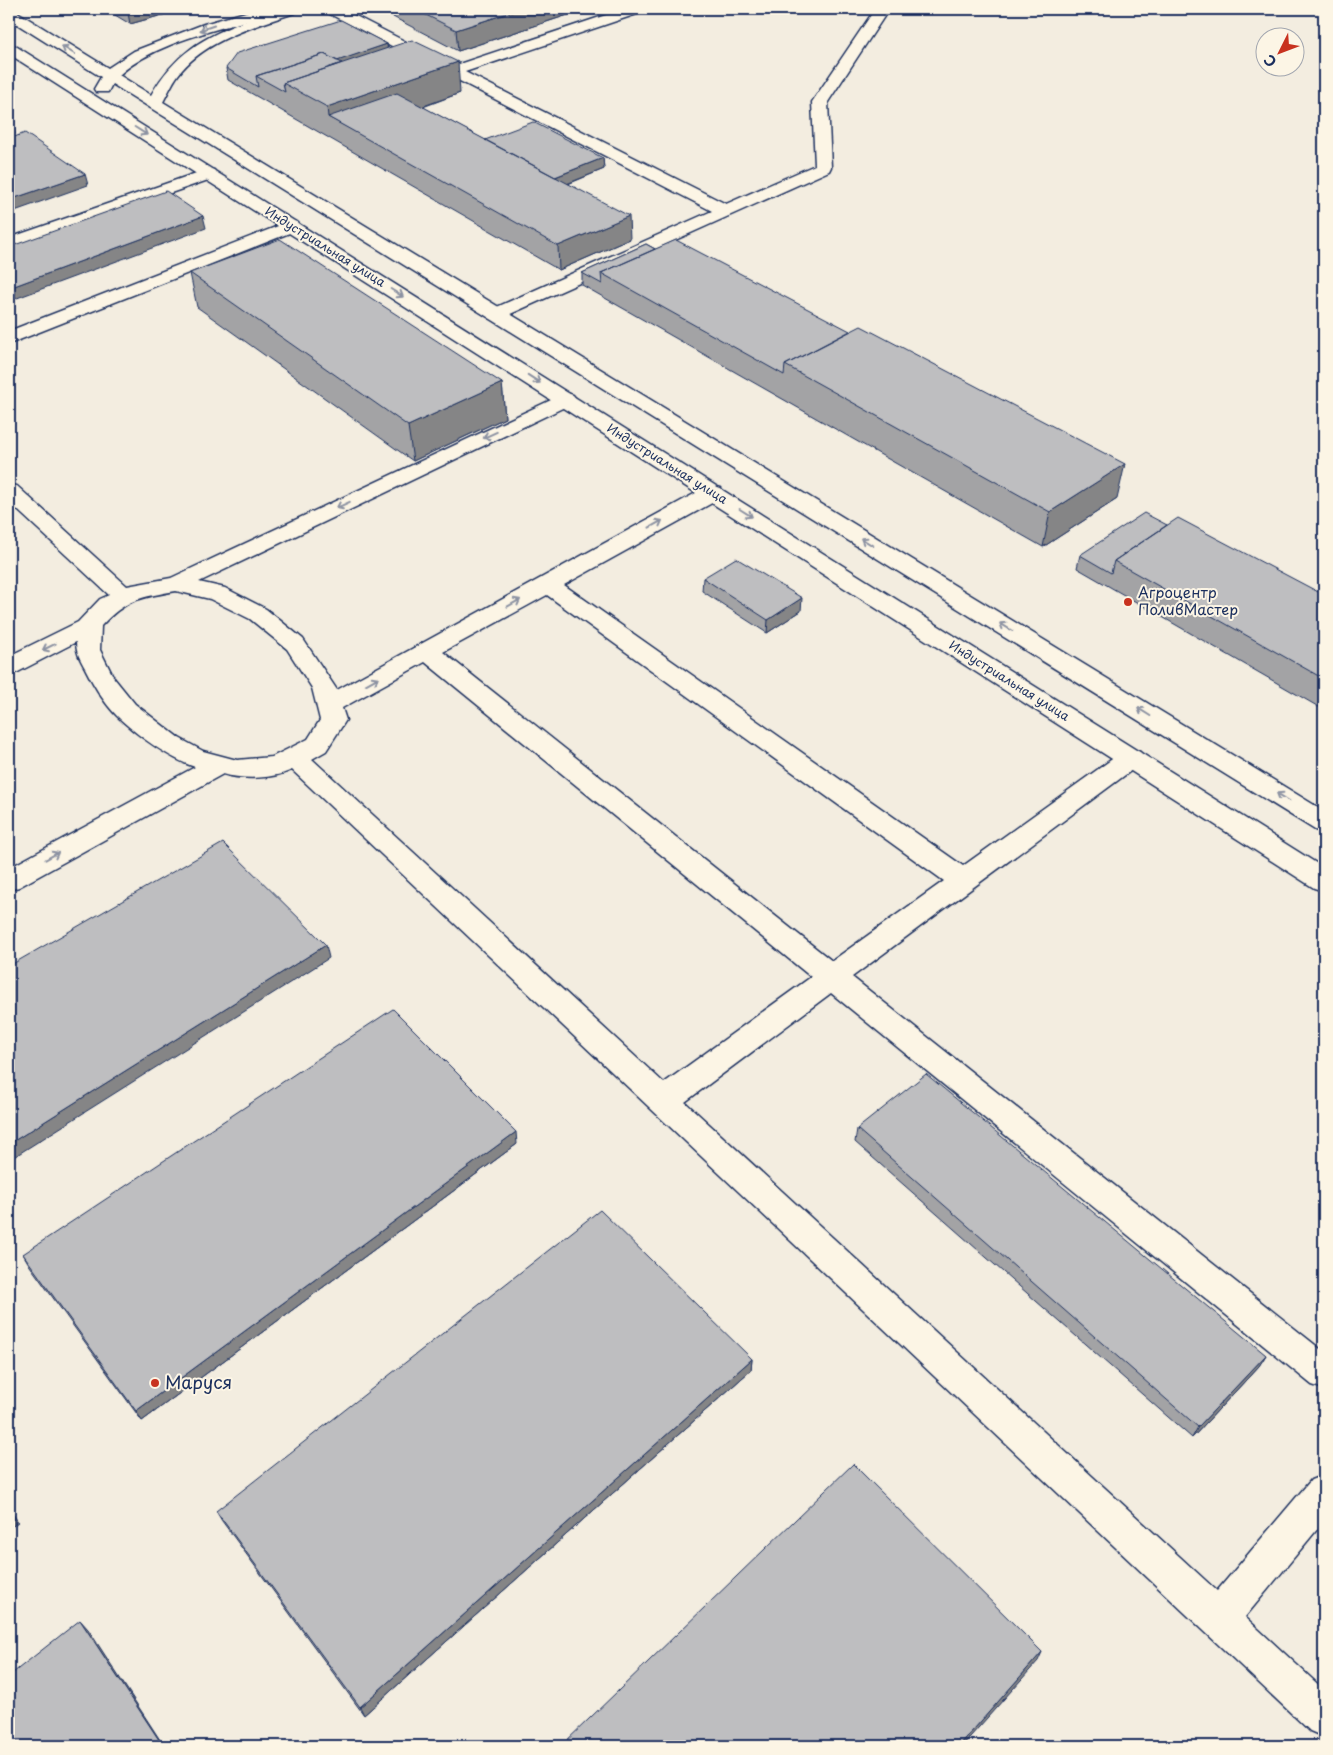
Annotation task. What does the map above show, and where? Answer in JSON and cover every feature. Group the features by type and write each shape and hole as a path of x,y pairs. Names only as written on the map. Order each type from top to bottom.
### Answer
{"street":[{"path":"100,106 102,90 109,76 128,62 160,45 271,9"},
{"path":"154,104 173,71 193,53 234,30 292,9"},
{"path":"331,9 726,211"},
{"path":"452,71 638,9"},
{"path":"496,314 823,167 820,102 881,9"},
{"path":"9,13 154,104 1324,822"},
{"name":"Индустриальная улица","path":"9,48 713,492 1324,881"},
{"path":"9,244 208,174"},
{"path":"9,338 291,226"},
{"path":"176,584 217,593 258,614 295,644 324,686 333,720 317,745 277,766 237,769 195,758 170,744 126,710 104,681 88,650 88,624 108,604 124,596 137,590 176,584 605,381"},
{"path":"329,705 752,471"},
{"path":"9,491 124,596"},
{"path":"547,584 964,880"},
{"path":"9,666 88,627"},
{"path":"426,651 1324,1373"},
{"path":"294,757 1324,1718"},
{"path":"662,1101 1131,758"},
{"path":"9,880 220,765"},
{"path":"1219,1619 1324,1493"}],"building":[{"path":"120,9 144,9 128,13"},
{"path":"414,9 521,9 456,30"},
{"path":"341,20 387,44 337,61 324,54 256,76 258,87 226,68 237,53"},
{"path":"412,40 458,62 327,107 283,83"},
{"path":"324,54 342,63 283,83 285,92 256,76"},
{"path":"397,93 629,216 558,246 328,117"},
{"path":"533,122 603,158 555,177 485,140"},
{"path":"25,133 85,174 9,200 9,139"},
{"path":"166,191 203,216 9,288 9,247"},
{"path":"280,239 502,383 408,426 190,273"},
{"path":"676,240 850,331 785,365 784,375 601,273"},
{"path":"646,244 655,249 601,273 602,284 582,273"},
{"path":"861,326 1125,464 1050,512 785,365"},
{"path":"1144,513 1167,525 1114,561 1111,573 1080,555"},
{"path":"1178,518 1324,595 1324,679 1114,561"},
{"path":"736,558 802,598 768,620 703,578"},
{"path":"223,843 326,945 9,1144 9,966"},
{"path":"393,1009 516,1132 136,1411 23,1254"},
{"path":"926,1074 1266,1355 1198,1427 857,1129"},
{"path":"600,1210 752,1359 360,1707 216,1511"},
{"path":"853,1464 1042,1652 959,1746 561,1746"},
{"path":"80,1620 163,1746 9,1746 9,1676"}],"place":[{"name":"Агроцентр ПоливМастер","path":"1128,602"},
{"name":"Маруся","path":"155,1383"}]}
